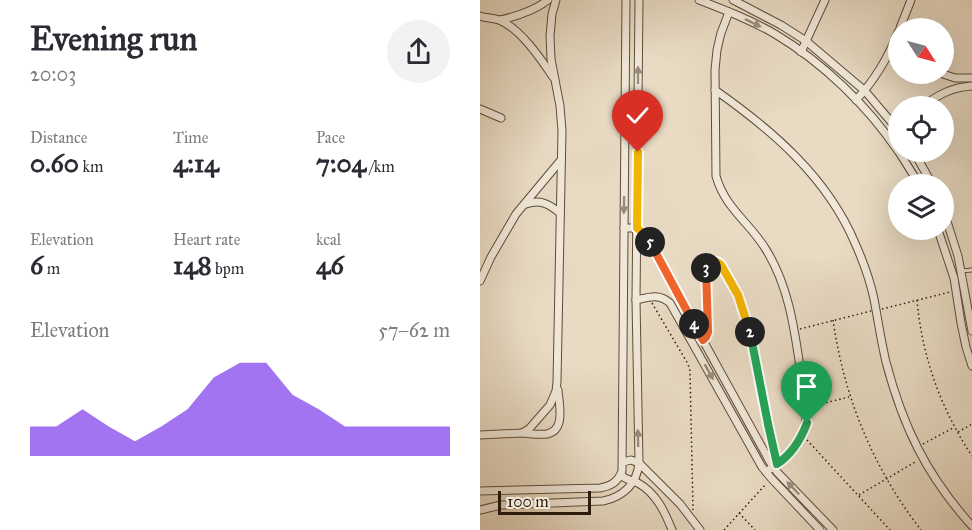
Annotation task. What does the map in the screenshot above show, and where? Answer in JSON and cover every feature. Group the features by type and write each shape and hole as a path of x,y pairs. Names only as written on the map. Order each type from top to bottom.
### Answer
{"street":[{"path":"480,16 500,20 522,15 548,0"},
{"path":"480,435 546,434 556,429 560,418 557,382 562,131 551,59 550,36 556,0"},
{"path":"480,490 600,488 614,483 621,475 623,462 626,0"},
{"path":"480,510 501,505 612,499 628,489 637,475 639,463 636,300 639,0"},
{"path":"699,0 753,22 801,52 820,66 856,100 888,137"},
{"path":"733,0 806,41 865,91 888,116"},
{"path":"801,52 825,0"},
{"path":"904,18 911,0"},
{"path":"729,12 721,33 715,70 716,176 726,201 752,229 766,249 777,271 792,318 807,408 807,423 803,435 789,455 775,465 769,475"},
{"path":"500,20 526,41 556,81"},
{"path":"856,100 880,71 888,55"},
{"path":"954,78 972,78"},
{"path":"938,96 960,87 972,86"},
{"path":"715,90 745,110 794,153 821,184 840,212 865,268 885,360 908,431 938,484 972,526"},
{"path":"480,109 501,118"},
{"path":"480,281 503,233 561,160"},
{"path":"523,205 530,202 543,202 560,213"},
{"path":"624,228 637,228 648,240 686,311 775,465 834,530"},
{"path":"941,240 954,278 961,323 972,366"},
{"path":"953,240 972,331"},
{"path":"623,264 637,264"},
{"path":"636,300 658,296 670,303 769,475 820,530"},
{"path":"670,303 674,303 679,298"},
{"path":"678,317 686,311"},
{"path":"522,434 532,427 550,405 557,382"},
{"path":"623,462 631,460 639,463 668,491 700,530"},
{"path":"621,475 649,492 667,517 672,530"}],"lane":[{"path":"961,271 972,270"}],"path":[{"path":"703,340 708,332 706,267 710,262 715,261 721,265 733,285 746,317 775,465"},
{"path":"649,297 690,371 693,520"},
{"path":"917,300 920,330 928,366 954,427 972,456"},
{"path":"833,320 850,397 866,440 886,479 921,530"},
{"path":"807,408 850,397"},
{"path":"958,432 972,424"},
{"path":"916,447 954,427"},
{"path":"803,435 890,530"},
{"path":"858,495 922,458"},
{"path":"724,530 769,475"},
{"path":"739,513 755,530"}],"route":[{"path":"638,152 637,228 648,240 703,340 708,335 706,267 708,263 715,261 721,265 738,295 749,329 777,464 795,447 807,423"}]}
